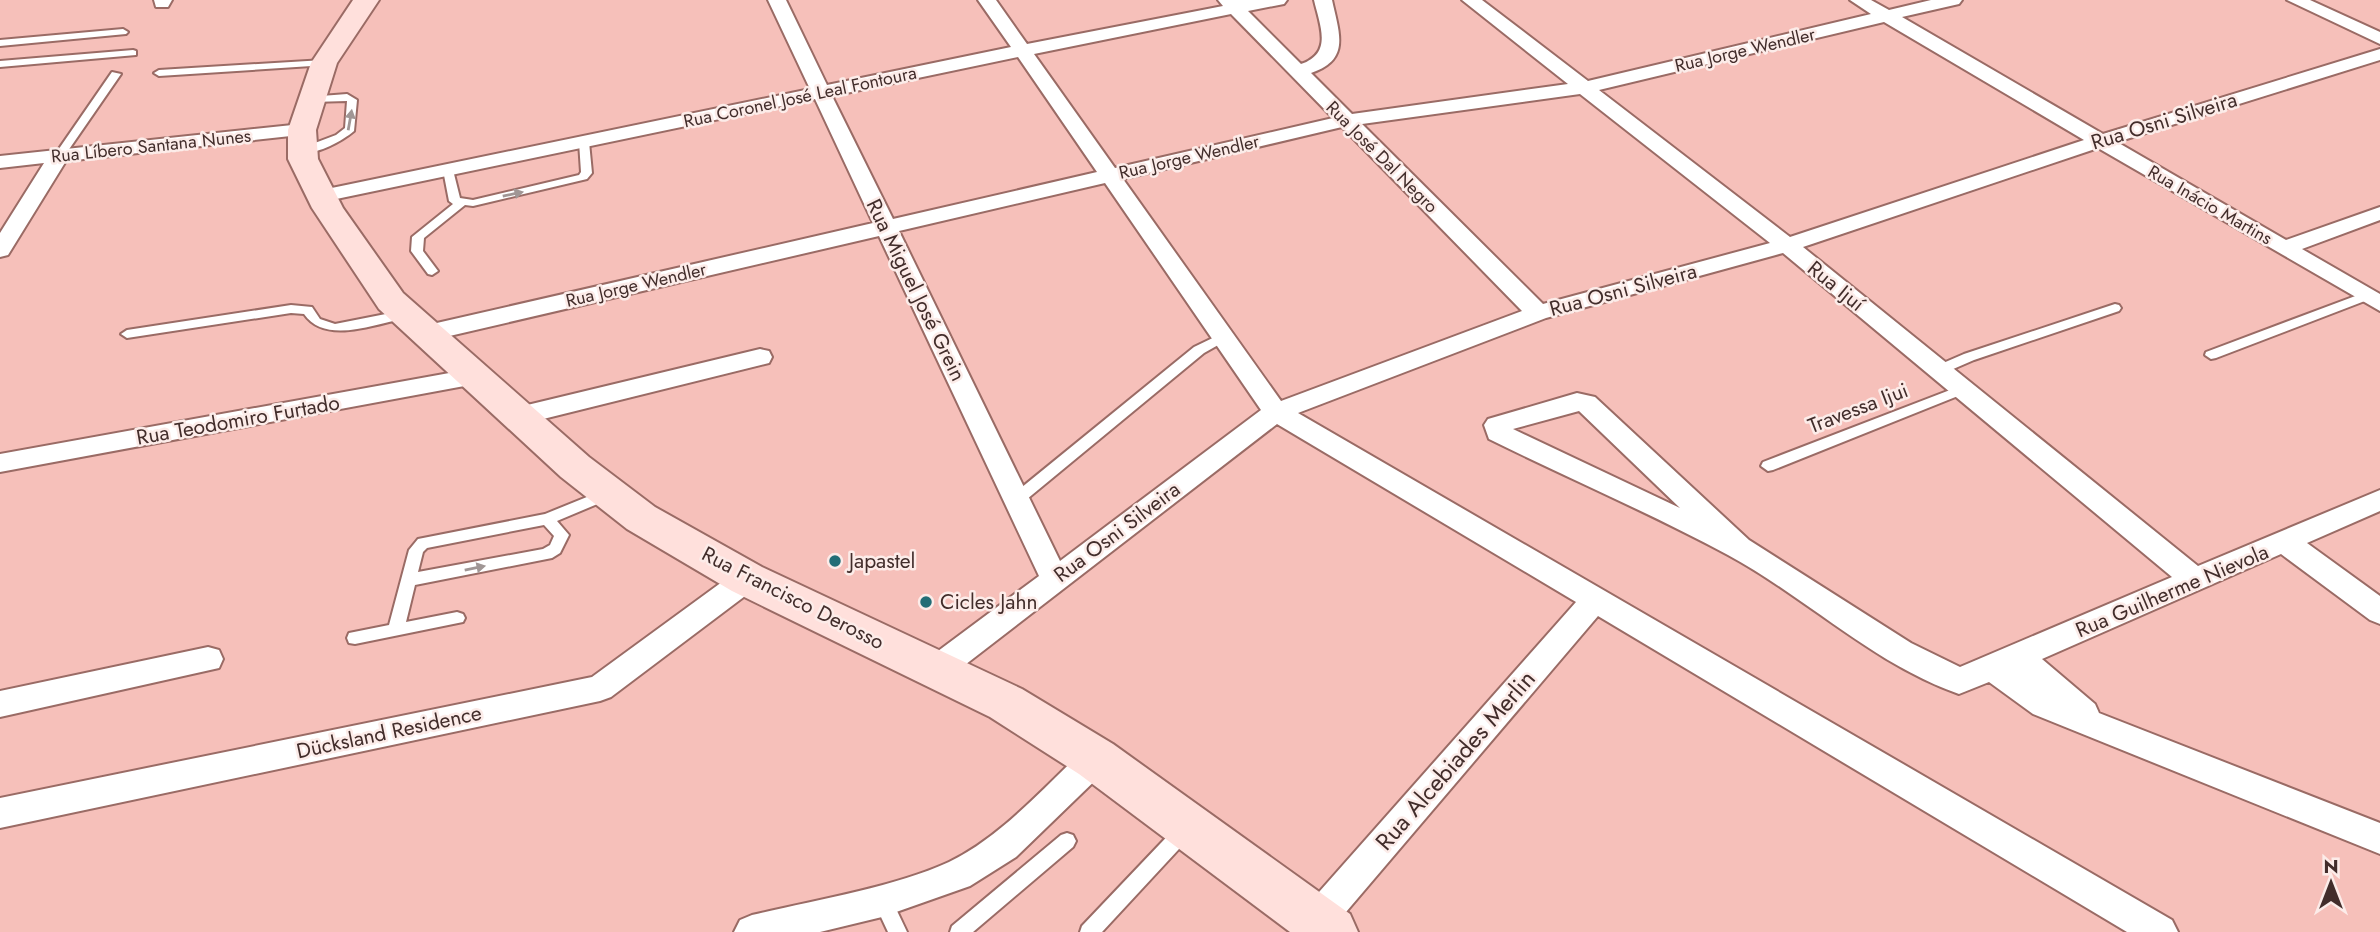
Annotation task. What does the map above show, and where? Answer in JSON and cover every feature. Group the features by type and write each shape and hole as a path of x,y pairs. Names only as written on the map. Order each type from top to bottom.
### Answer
{"main road":[{"path":"310,111 366,0"},
{"name":"Rua Francisco Derosso","path":"310,111 303,159 322,196 391,301 575,467 641,517 747,579 1006,704 1096,759 1324,926"}],"street":[{"name":"Rua Miguel José Grein","path":"777,0 1055,580"},
{"path":"987,0 1276,412 2161,932"},
{"name":"Rua Coronel José Leal Fontoura","path":"322,196 821,93 1231,4 1278,0"},
{"path":"1297,72 1323,62 1329,54 1323,0"},
{"name":"Rua Ijuí","path":"1471,0 1587,87 1787,245 2196,580"},
{"name":"Rua Inácio Martins","path":"1859,0 2373,300"},
{"name":"Rua Jorge Wendler","path":"417,323 886,227 1345,121 1587,87 1953,0"},
{"path":"2296,0 2380,39"},
{"name":"Rua José Dal Negro","path":"1231,4 1538,313"},
{"name":"Rua Osni Silveira","path":"937,669 1276,412 1538,313 1787,245 2100,141 2380,54"},
{"name":"Rua Líbero Santana Nunes","path":"0,162 59,156 310,111"},
{"path":"0,250 59,156"},
{"path":"2283,248 2380,213"},
{"path":"519,416 760,357"},
{"name":"Rua Teodomiro Furtado","path":"0,463 477,376"},
{"path":"1739,548 1586,403 1577,402 1497,425 1498,433 1739,548 1900,652 1988,670 2044,705 2380,839"},
{"name":"Rua Guilherme Nievola","path":"1988,670 2380,500"},
{"path":"2285,542 2380,612"},
{"name":"Dücksland Residence","path":"0,813 600,688 747,579"},
{"name":"Rua Alcebiades Merlin","path":"1324,926 1595,600"},
{"path":"0,704 208,659"},
{"path":"752,932 882,900 958,875 1004,846 1096,759"}],"lane":[{"path":"0,43 123,32"},
{"path":"0,64 133,53"},
{"path":"159,73 310,111"},
{"path":"59,156 117,74"},
{"path":"432,271 417,251 418,237 460,204 583,177 587,173 584,142"},
{"path":"448,170 455,201 460,204"},
{"path":"2211,355 2373,300"},
{"path":"1939,370 1969,357 2115,308"},
{"path":"127,334 291,309 309,310 316,323 334,328 417,323"},
{"path":"1016,500 1199,350 1223,337"},
{"name":"Travessa Ijui","path":"1768,466 1963,389"},
{"path":"396,629 416,550 423,543 547,519 609,494"},
{"path":"408,580 547,554 555,549 562,535 547,519"},
{"path":"355,638 457,618"},
{"path":"1089,932 1189,827"},
{"path":"959,932 1067,841"},
{"path":"882,900 898,932"}],"place":[{"name":"Japastel","path":"835,561"},
{"name":"Cicles Jahn","path":"926,602"}]}
